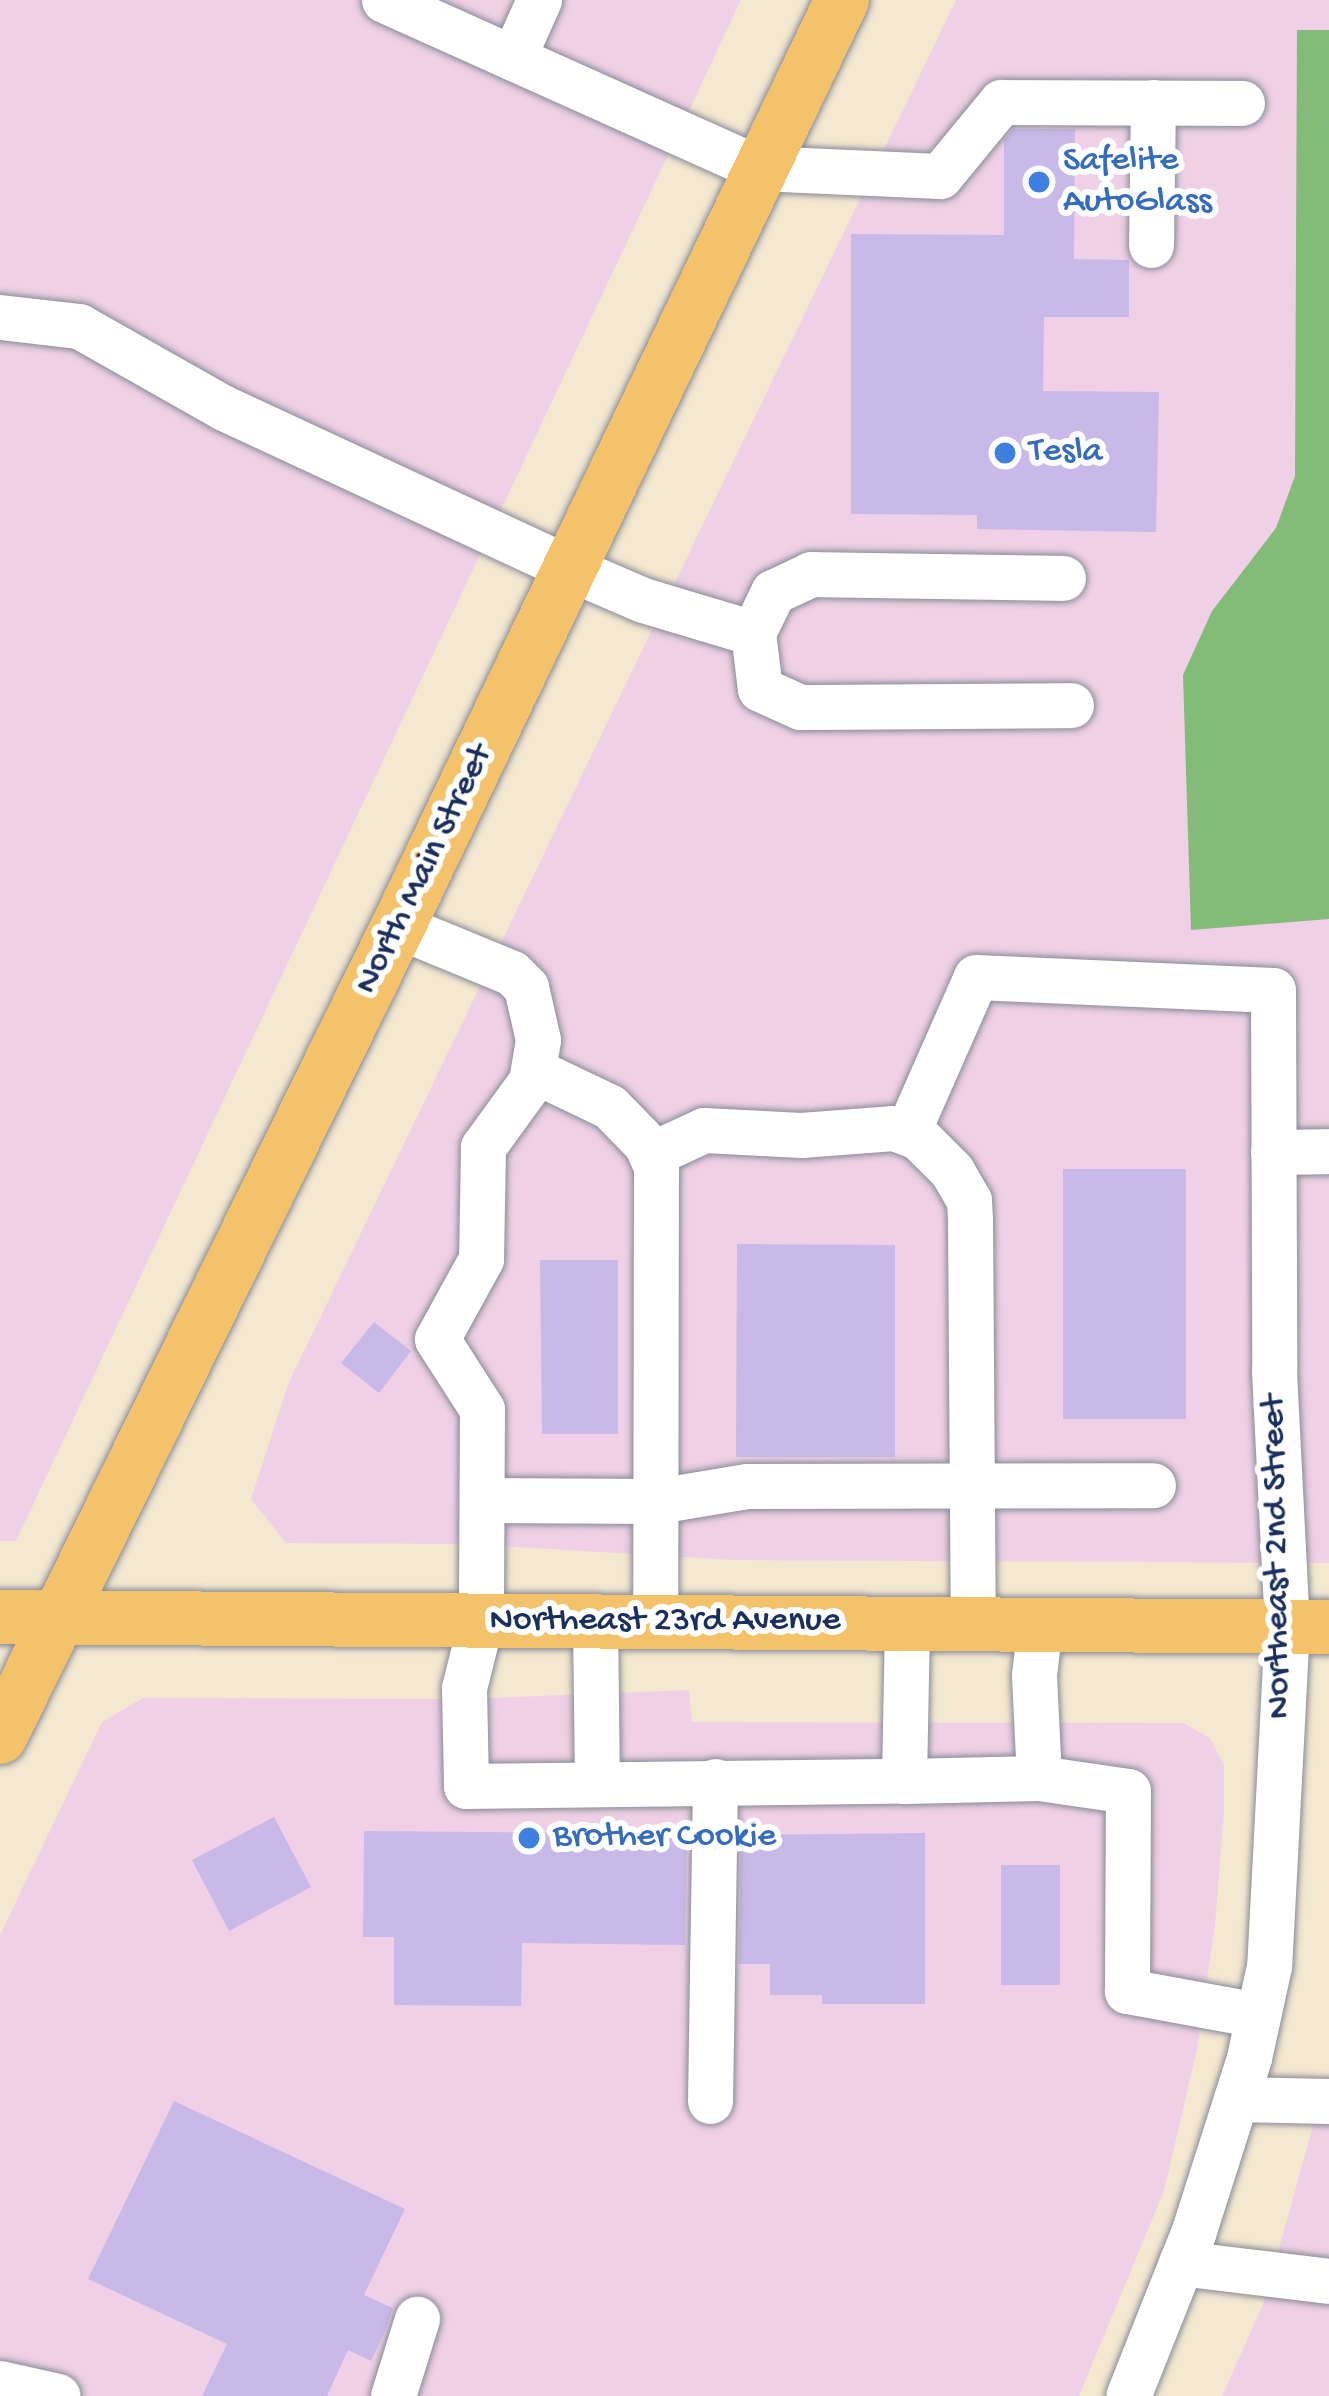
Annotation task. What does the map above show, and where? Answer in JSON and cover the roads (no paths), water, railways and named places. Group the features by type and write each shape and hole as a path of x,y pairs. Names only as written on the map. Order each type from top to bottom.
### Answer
{"main road":[{"name":"North Main Street","path":"0,1737 398,926 842,0"},
{"name":"Northeast 23rd Avenue","path":"0,1617 1308,1626"}],"street":[{"path":"384,0 758,168 940,176 1001,102 1241,103"},
{"path":"513,58 539,0"},
{"path":"1151,245 1153,102"},
{"path":"0,316 79,326 224,408 571,569 643,600 753,633"},
{"path":"1063,578 812,574 773,592 753,633 760,689 775,700 800,707 1072,704"},
{"path":"398,926 520,980 535,1012 535,1071 483,1147 481,1259 437,1339 482,1409 481,1620 464,1688 466,1786 1039,1778 1128,1791 1127,1991 1258,2015"},
{"name":"Northeast 2nd Street","path":"908,1131 976,977 1273,990 1274,1370 1308,1626 1269,1966 1258,2015 1236,2099 1181,2263 1128,2396"},
{"path":"535,1071 610,1107 652,1154 657,1181 655,1622"},
{"path":"652,1154 704,1130 801,1135 908,1131 952,1171 969,1200 974,1624"},
{"path":"1273,1152 1329,1151"},
{"path":"482,1500 657,1501 747,1486 1153,1485"},
{"path":"596,1622 597,1782"},
{"path":"904,1781 907,1624"},
{"path":"1039,1778 1034,1676 1040,1624"},
{"path":"710,2101 715,1781"},
{"path":"1236,2099 1329,2101"},
{"path":"1181,2263 1329,2281"},
{"path":"393,2396 417,2319"},
{"path":"0,2383 58,2396"}],"place":[{"name":"Safelite AutoGlass","path":"1039,182"},
{"name":"Tesla","path":"1005,453"},
{"name":"Brother Cookie","path":"529,1838"}]}
